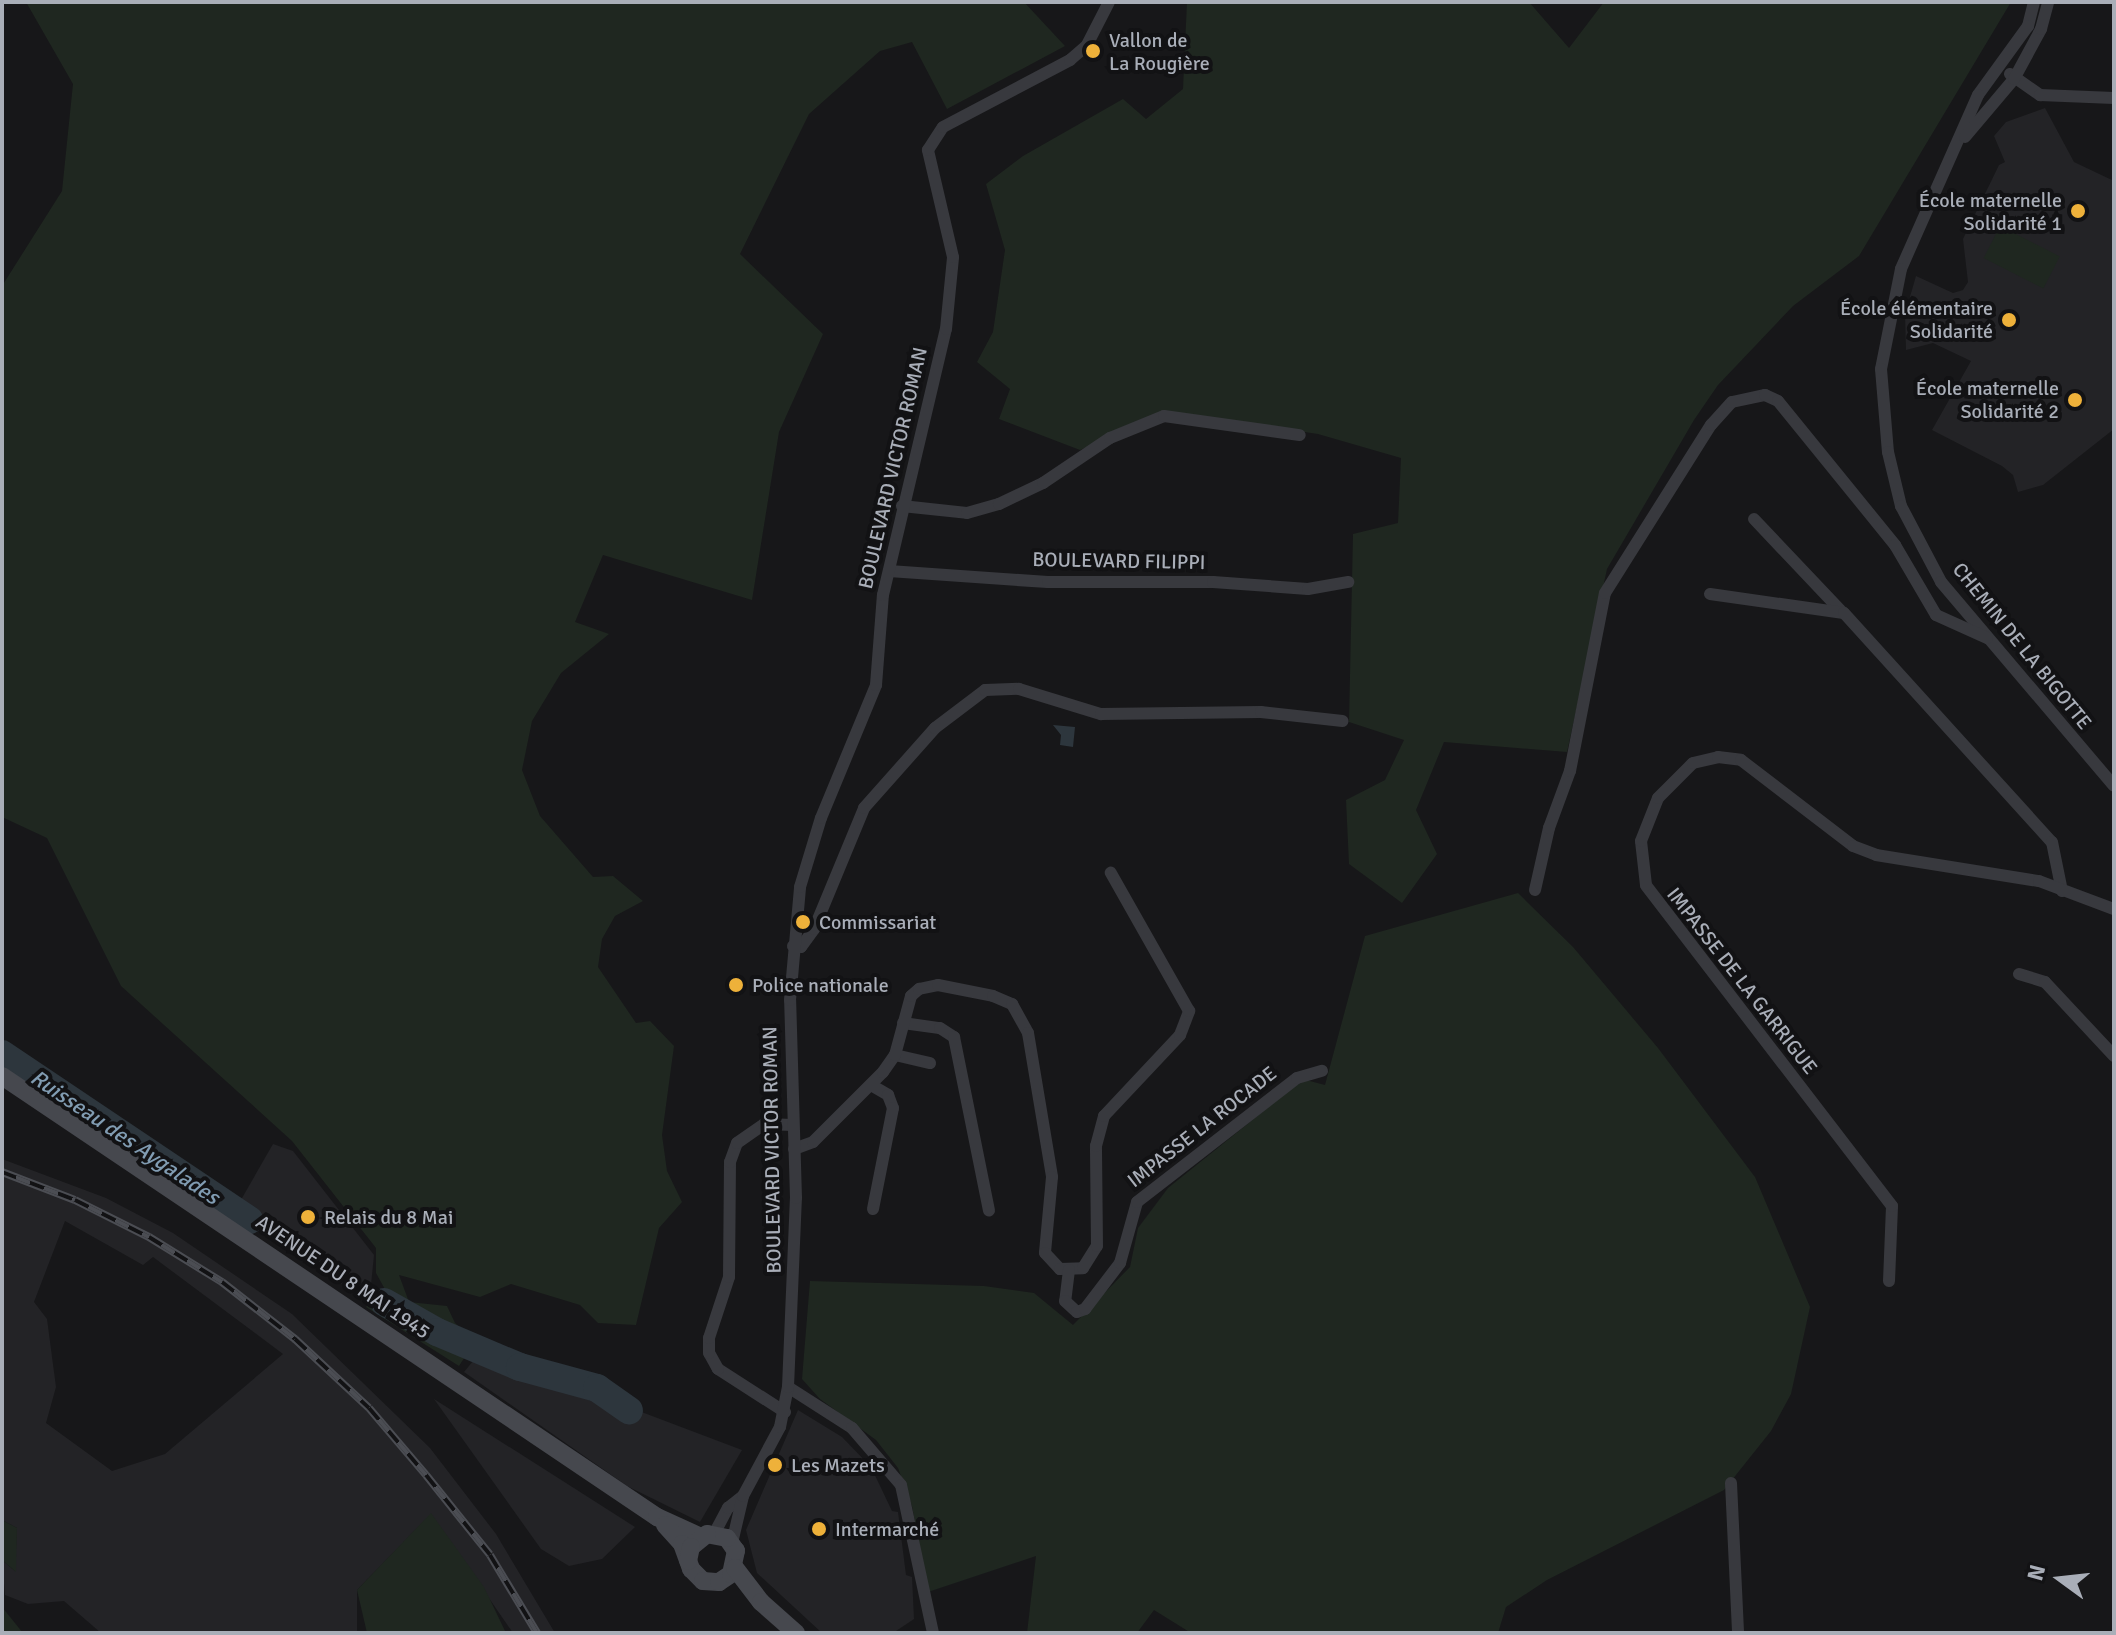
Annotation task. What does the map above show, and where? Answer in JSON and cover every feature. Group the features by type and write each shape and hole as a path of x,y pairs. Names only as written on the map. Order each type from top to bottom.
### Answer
{"main road":[{"name":"AVENUE DU 8 MAI 1945","path":"2,1076 657,1517 682,1544 688,1561"},
{"name":"AVENUE DU 8 MAI 1945","path":"657,1517 707,1535"},
{"path":"761,1602 719,1582 695,1576 688,1561 691,1547 707,1535 732,1543 735,1568 761,1602 796,1633"},
{"path":"719,1582 735,1568"}],"street":[{"name":"BOULEVARD VICTOR ROMAN","path":"732,1543 743,1496 785,1412 788,1387 794,1149 793,946 808,857 876,685 889,571 946,329 952,283 949,232 929,165 933,136 1070,60 1087,45 1109,2"},
{"name":"CHEMIN DE LA BIGOTTE","path":"2034,2 2028,26 2002,67 1978,95 1914,236 1891,302 1881,369 1883,399 1901,506 1941,582 2114,786"},
{"name":"CHEMIN DE LA BIGOTTE","path":"1951,155 2014,79 2041,29 2048,2"},
{"path":"2002,67 2014,79 2040,95 2114,98"},
{"path":"1535,890 1549,828 1570,771 1605,593 1711,425 1732,402 1765,395 1778,401 1895,545 1936,615 1987,638"},
{"path":"902,506 967,513 999,504 1043,483 1110,438 1164,416 1300,435"},
{"path":"1754,519 1844,613 2052,842 2062,891"},
{"name":"BOULEVARD FILIPPI","path":"889,571 1048,582 1213,582 1308,589 1348,582"},
{"path":"1710,594 1844,613"},
{"path":"793,946 801,947 814,929 864,808 935,728 985,690 1019,689 1101,714 1261,712 1343,721"},
{"name":"IMPASSE DE LA GARRIGUE","path":"1889,1281 1892,1206 1657,905 1643,869 1641,841 1649,816 1675,777 1693,763 1718,757 1741,760 1864,851 2039,881 2114,909"},
{"name":"IMPASSE LA ROCADE","path":"1111,873 1189,1011 1180,1035 1104,1116 1096,1146 1097,1246 1083,1268 1069,1270 1065,1301 1077,1312 1085,1309 1120,1263 1137,1202 1297,1078 1322,1071"},
{"path":"2019,974 2045,982 2114,1056"},
{"path":"794,1149 813,1142 871,1085 895,1055 911,996 938,985 993,996 1012,1004 1023,1017 1052,1177 1045,1253 1060,1269 1069,1270"},
{"path":"903,1023 940,1028 954,1037 989,1210"},
{"path":"895,1055 930,1063"},
{"path":"871,1085 888,1095 893,1108 873,1209"},
{"path":"785,1412 718,1369 709,1353 709,1338 729,1277 730,1162 737,1143 764,1124 793,1125"},
{"path":"788,1387 852,1428 901,1485 919,1586 933,1633"},
{"path":"1731,1483 1738,1633"},
{"name":"BOULEVARD VICTOR ROMAN","path":"707,1535 728,1508 743,1496"}],"shaded area":[{"path":"26,2 1024,2 1065,46 947,109 912,42 880,51 809,114 740,254 823,334 779,432 752,600 603,555 575,622 609,634 561,673 532,721 522,770 540,816 593,877 613,876 643,901 615,916 602,939 598,967 636,1023 650,1021 674,1046 662,1135 667,1171 682,1202 659,1228 636,1325 598,1323 580,1305 511,1284 480,1297 399,1275 409,1302 447,1306 455,1323 475,1341 459,1366 366,1307 377,1291 387,1293 376,1273 376,1248 292,1141 121,986 47,838 2,817 2,286 62,191 73,84"},
{"path":"1187,2 1529,2 1569,48 1604,2 2011,2 1859,256 1793,306 1718,385 1694,420 1607,569 1567,752 1444,742 1416,810 1437,854 1402,903 1349,864 1346,800 1385,780 1404,740 1349,722 1353,534 1398,523 1401,458 1318,434 1167,411 1080,450 999,419 1010,389 977,362 993,332 1005,250 986,184 1023,156 1123,99 1146,119 1183,89"},
{"name":"École élémentaire Solidarité","path":"2045,108 2074,162 2114,181 2114,429 2043,485 2018,492 2013,475 2002,466 1932,430 1971,361 1933,343 1906,350 1905,314 1916,276 1953,293 1963,290 1968,282 1963,239 1999,165 2005,162 1994,136 2006,122"},
{"path":"2000,226 2060,256 2043,288 1984,258"},
{"path":"1053,725 1075,727 1073,747 1060,745 1061,735"},
{"path":"1518,893 1573,947 1658,1048 1755,1177 1810,1307 1791,1394 1771,1431 1724,1490 1547,1580 1506,1607 1498,1633 1191,1633 1154,1610 1137,1633 1027,1633 1036,1556 928,1592 912,1506 898,1468 876,1440 820,1399 802,1379 810,1281 984,1286 1034,1293 1073,1325 1130,1267 1138,1228 1168,1188 1292,1088 1306,1080 1325,1085 1365,936"},
{"path":"273,1144 293,1151 374,1255 369,1305 238,1205"},
{"path":"2,1159 106,1198 173,1233 292,1314 430,1448 496,1534 555,1633 513,1633 431,1514 357,1590 357,1633 101,1633 64,1601 28,1604 5,1595 2,1560 15,1571 17,1528 2,1520","holes":["65,1221 143,1265 153,1257 283,1354 165,1454 112,1471 46,1423 56,1387 47,1319 34,1302"]},
{"path":"478,1355 594,1394 742,1450 700,1522 627,1486 464,1372"},
{"path":"434,1399 635,1527 602,1559 569,1566 541,1549"},
{"path":"798,1410 842,1437 871,1467 892,1511 898,1512 906,1575 912,1577 914,1619 893,1633 822,1633 757,1573 746,1530"},
{"path":"431,1513 484,1587 506,1633 367,1633 357,1590"},
{"path":"2,1520 17,1528 16,1572 2,1560"},
{"path":"2,1607 23,1633 2,1633"}],"waterway":[{"name":"Ruisseau des Aygalades","path":"2,1054 249,1220"},
{"name":"Ruisseau des Aygalades","path":"384,1302 437,1332 520,1367 597,1388 629,1410"}],"railway":[{"path":"2,1172 75,1200 149,1237 222,1282 295,1339 369,1408 426,1475 490,1555 537,1633"}],"place":[{"name":"Vallon de La Rougière","path":"1093,51"},
{"name":"École maternelle Solidarité 1","path":"2078,211"},
{"name":"École élémentaire Solidarité","path":"2009,320"},
{"name":"École maternelle Solidarité 2","path":"2075,400"},
{"name":"Commissariat","path":"803,922"},
{"name":"Police nationale","path":"736,985"},
{"name":"Relais du 8 Mai","path":"308,1217"},
{"name":"Les Mazets","path":"775,1465"},
{"name":"Intermarché","path":"819,1529"}]}
